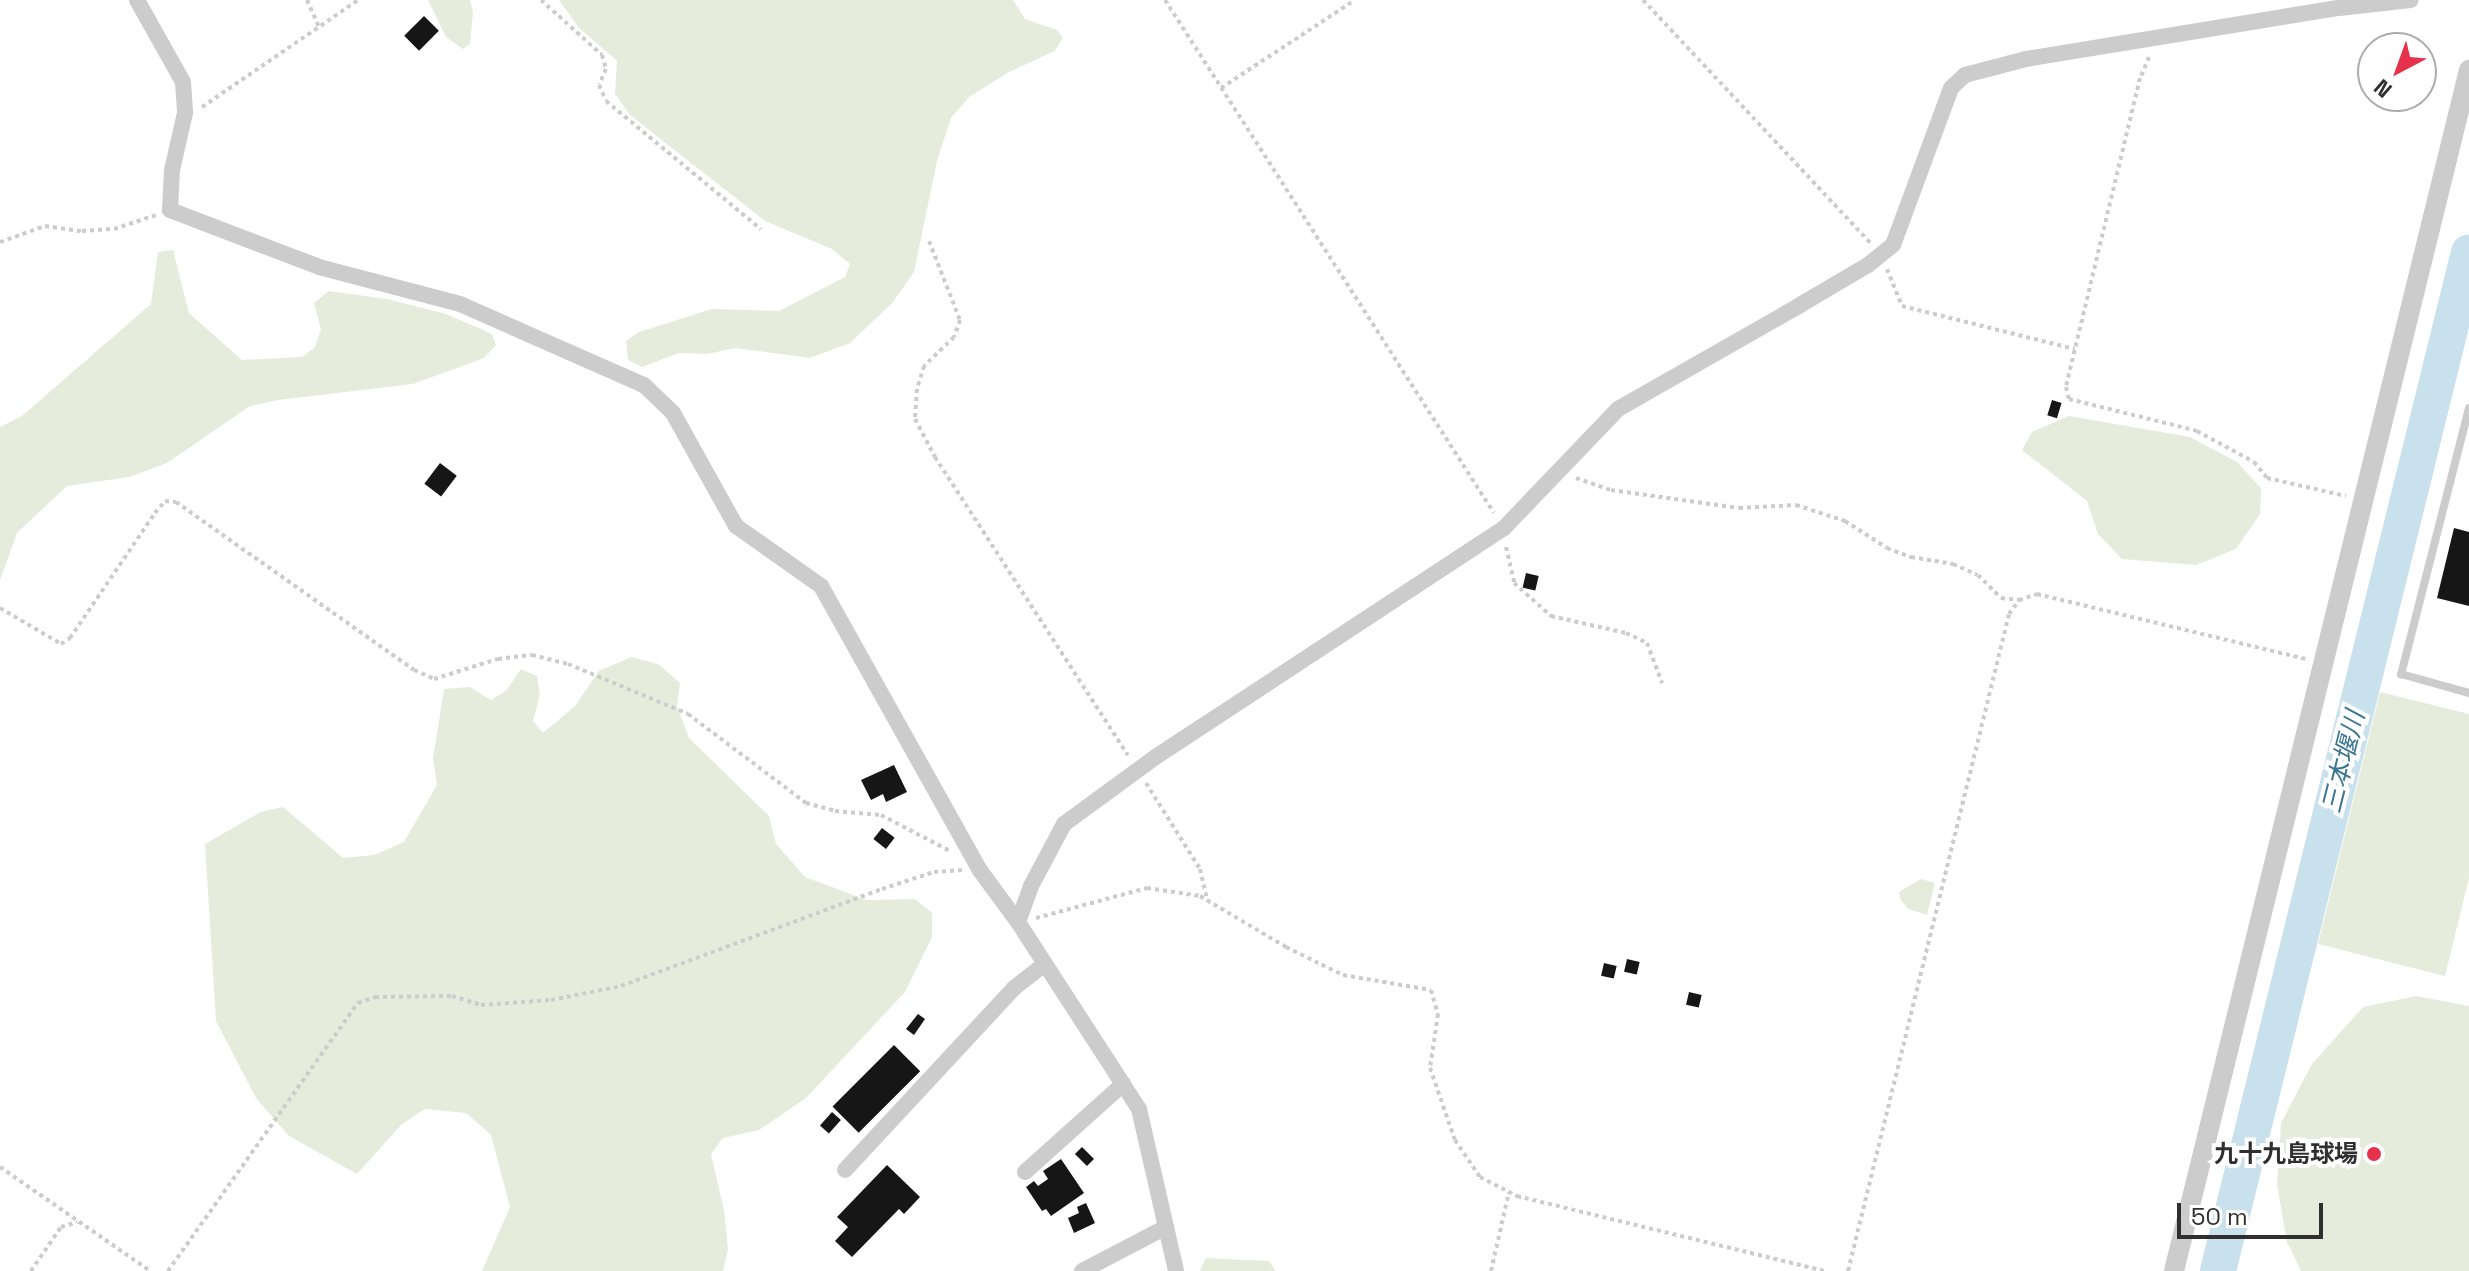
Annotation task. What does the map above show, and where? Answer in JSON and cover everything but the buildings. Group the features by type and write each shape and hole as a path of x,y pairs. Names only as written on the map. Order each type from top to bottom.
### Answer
{"street":[{"path":"137,0 183,82 184,119 172,170 170,210 319,267 460,304 644,385 673,413 736,526 821,586 979,869 1018,922 1139,1109 1176,1271"},
{"path":"1018,922 1031,886 1064,824 1138,770 1504,528 1618,409 1800,305 1893,245 1951,88 1965,75 2026,59 2339,8 2411,0"},
{"path":"2174,1271 2469,70"},
{"path":"845,1170 1014,988 1045,964"},
{"path":"1025,1172 1123,1084"},
{"path":"1082,1271 1166,1227"}],"lane":[{"path":"2469,408 2401,674 2469,693"}],"path":[{"path":"307,0 319,27"},
{"path":"184,119 358,0"},
{"path":"541,0 602,55 606,69 599,85 606,101 761,229"},
{"path":"1165,0 1504,528 1514,583 1551,616 1626,633 1647,643 1662,683"},
{"path":"1221,88 1355,0"},
{"path":"1643,0 1862,237 1883,253 1902,306 2075,349"},
{"path":"2157,39 2140,78 2066,387 2069,399 2197,431 2254,462 2267,478 2363,500"},
{"path":"0,242 45,226 82,231 114,229 170,210"},
{"path":"929,241 960,320 954,337 924,366 917,389 915,419 935,457 1200,869 1207,900"},
{"path":"1558,472 1625,492 1739,508 1796,505 1845,521 1887,548 1911,557 1953,564 1978,575 2001,598 2019,600 2037,594 2323,663"},
{"path":"0,608 61,644 70,638 155,513 165,501 176,502 414,670 434,679 498,659 532,655 568,664 688,714 806,803 835,811 881,815 979,869"},
{"path":"1848,1271 2009,614 2019,600"},
{"path":"168,1271 358,1003 375,997 452,996 481,1005 551,1000 609,988 934,872 979,869"},
{"path":"1018,922 1147,888 1200,896 1286,947 1343,975 1431,990 1438,1014 1430,1068 1455,1140 1480,1177 1509,1192 1825,1271"},
{"path":"0,1167 150,1271"},
{"path":"1491,1271 1509,1192"},
{"path":"31,1271 61,1227 77,1222"}],"green space":[{"path":"428,0 470,0 473,12 470,44 463,49 446,37"},
{"path":"559,0 1013,0 1025,19 1057,30 1063,38 1055,51 1009,72 969,97 951,118 937,161 914,272 893,302 850,343 810,358 735,348 707,354 679,353 642,367 628,360 626,341 639,332 712,309 779,311 845,277 850,264 832,249 765,221 630,115 615,94 617,61 579,28"},
{"path":"173,250 189,313 242,360 302,357 315,347 321,329 314,303 329,291 387,299 446,314 492,334 496,345 484,358 413,384 250,406 167,463 129,477 67,486 17,533 0,580 0,427 22,416 151,304 158,252"},
{"path":"2069,416 2190,437 2237,462 2261,488 2260,514 2236,549 2196,565 2122,559 2098,534 2087,501 2022,450 2032,432"},
{"path":"631,657 658,664 680,683 677,706 689,738 769,816 776,844 805,877 867,900 915,899 932,913 932,937 905,992 806,1098 759,1130 723,1138 711,1154 724,1210 728,1249 723,1271 482,1271 510,1207 491,1135 466,1113 425,1109 402,1124 357,1174 289,1136 256,1098 216,1021 205,844 261,812 283,807 343,858 374,855 404,842 437,785 433,758 444,689 470,687 491,700 506,691 521,669 537,676 540,694 533,721 543,733 575,706 599,671"},
{"path":"2380,692 2469,714 2469,878 2445,976 2318,944"},
{"path":"1921,879 1935,883 1927,915 1908,909 1899,892"},
{"name":"九十九島球場","path":"2416,996 2469,1006 2469,1271 2301,1271 2287,1242 2277,1185 2281,1123 2312,1064 2363,1007"},
{"path":"1206,1258 1269,1261 1276,1271 1200,1271"}],"waterway":[{"name":"三本堰川","path":"2218,1271 2469,252"}],"place":[{"name":"九十九島球場","path":"2374,1154"}]}
